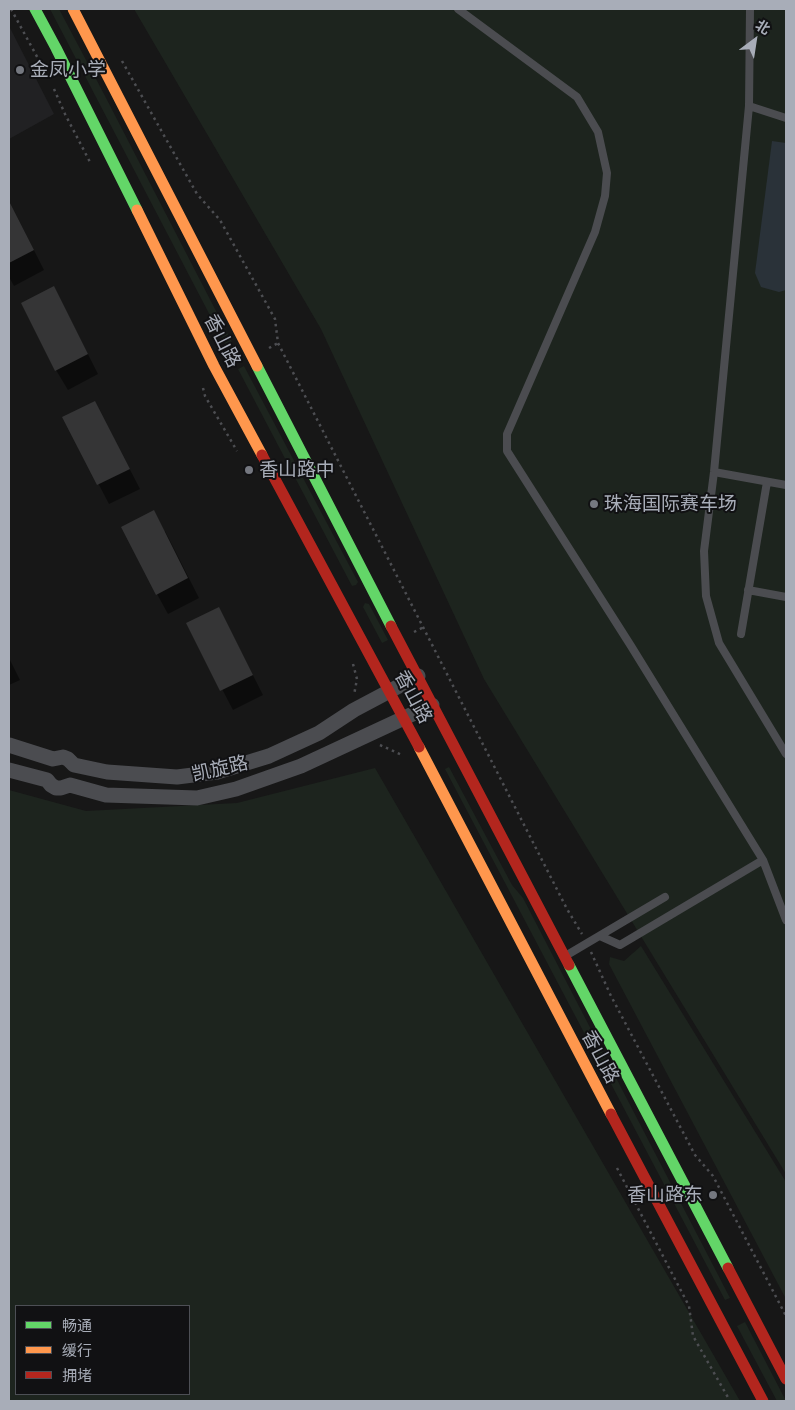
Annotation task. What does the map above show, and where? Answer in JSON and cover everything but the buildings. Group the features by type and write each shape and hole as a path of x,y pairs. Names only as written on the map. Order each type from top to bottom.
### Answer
{"main road":[{"name":"香山路","path":"35,9 214,366 390,691 763,1401"},
{"name":"香山路","path":"73,9 432,705 786,1379"}],"street":[{"name":"凯旋路","path":"9,745 53,759 63,757 74,765 108,772 177,777 217,772 269,756 318,733 354,710 418,676"},
{"name":"凯旋路","path":"9,770 47,780 56,788 70,785 106,795 196,798 236,790 301,766 432,705"},
{"path":"47,780 46,767 53,759"},
{"path":"70,785 76,777 74,765"}],"lane":[{"path":"458,9 577,98 598,132 607,173 604,196 595,232 507,434 507,451 631,646 763,860 786,920"},
{"path":"750,9 749,106 714,472 704,551 706,596 719,643 786,754"},
{"path":"749,106 786,118"},
{"path":"714,472 786,485"},
{"path":"742,634 767,482"},
{"path":"748,590 786,597"},
{"path":"600,936 620,945 763,860"},
{"path":"565,956 665,897"}],"path":[{"path":"121,58 197,194 220,220 275,319 278,343 567,909"},
{"path":"379,745 402,754"},
{"path":"611,996 695,1155 714,1176 786,1316"},
{"path":"616,1166 689,1306 693,1336 730,1401"}],"shaded area":[{"path":"50,9 59,9 105,96 232,342 226,346"},
{"name":"珠海国际赛车场","path":"134,9 786,9 786,1174 484,679 321,329"},
{"name":"金凤小学","path":"9,26 54,114 9,139"},
{"path":"772,141 786,143 786,290 779,292 761,287 755,273"},
{"path":"244,366 358,582 356,585 352,586 238,369"},
{"path":"365,603 369,604 388,640 382,643 363,607"},
{"path":"449,767 512,885 523,898 730,1298 725,1300 445,769"},
{"path":"375,768 740,1401 9,1401 9,790 86,811 237,803"},
{"path":"641,946 786,1182 786,1299 609,964 610,957 624,961"},
{"path":"745,1322 786,1401 777,1401 737,1326"}],"traffic: fast":[{"path":"35,9 137,210"},
{"path":"257,366 391,626"},
{"path":"569,965 728,1268"}],"traffic: slow":[{"path":"73,9 257,366"},
{"path":"137,210 214,366 262,455"},
{"path":"419,747 611,1114"}],"traffic: jam":[{"path":"262,455 419,747"},
{"path":"391,626 569,965"},
{"path":"611,1114 763,1401"},
{"path":"728,1268 786,1379"}],"place":[{"name":"金凤小学","path":"20,70"},
{"name":"香山路中","path":"249,470"},
{"name":"珠海国际赛车场","path":"594,504"},
{"name":"香山路东","path":"713,1195"}]}
